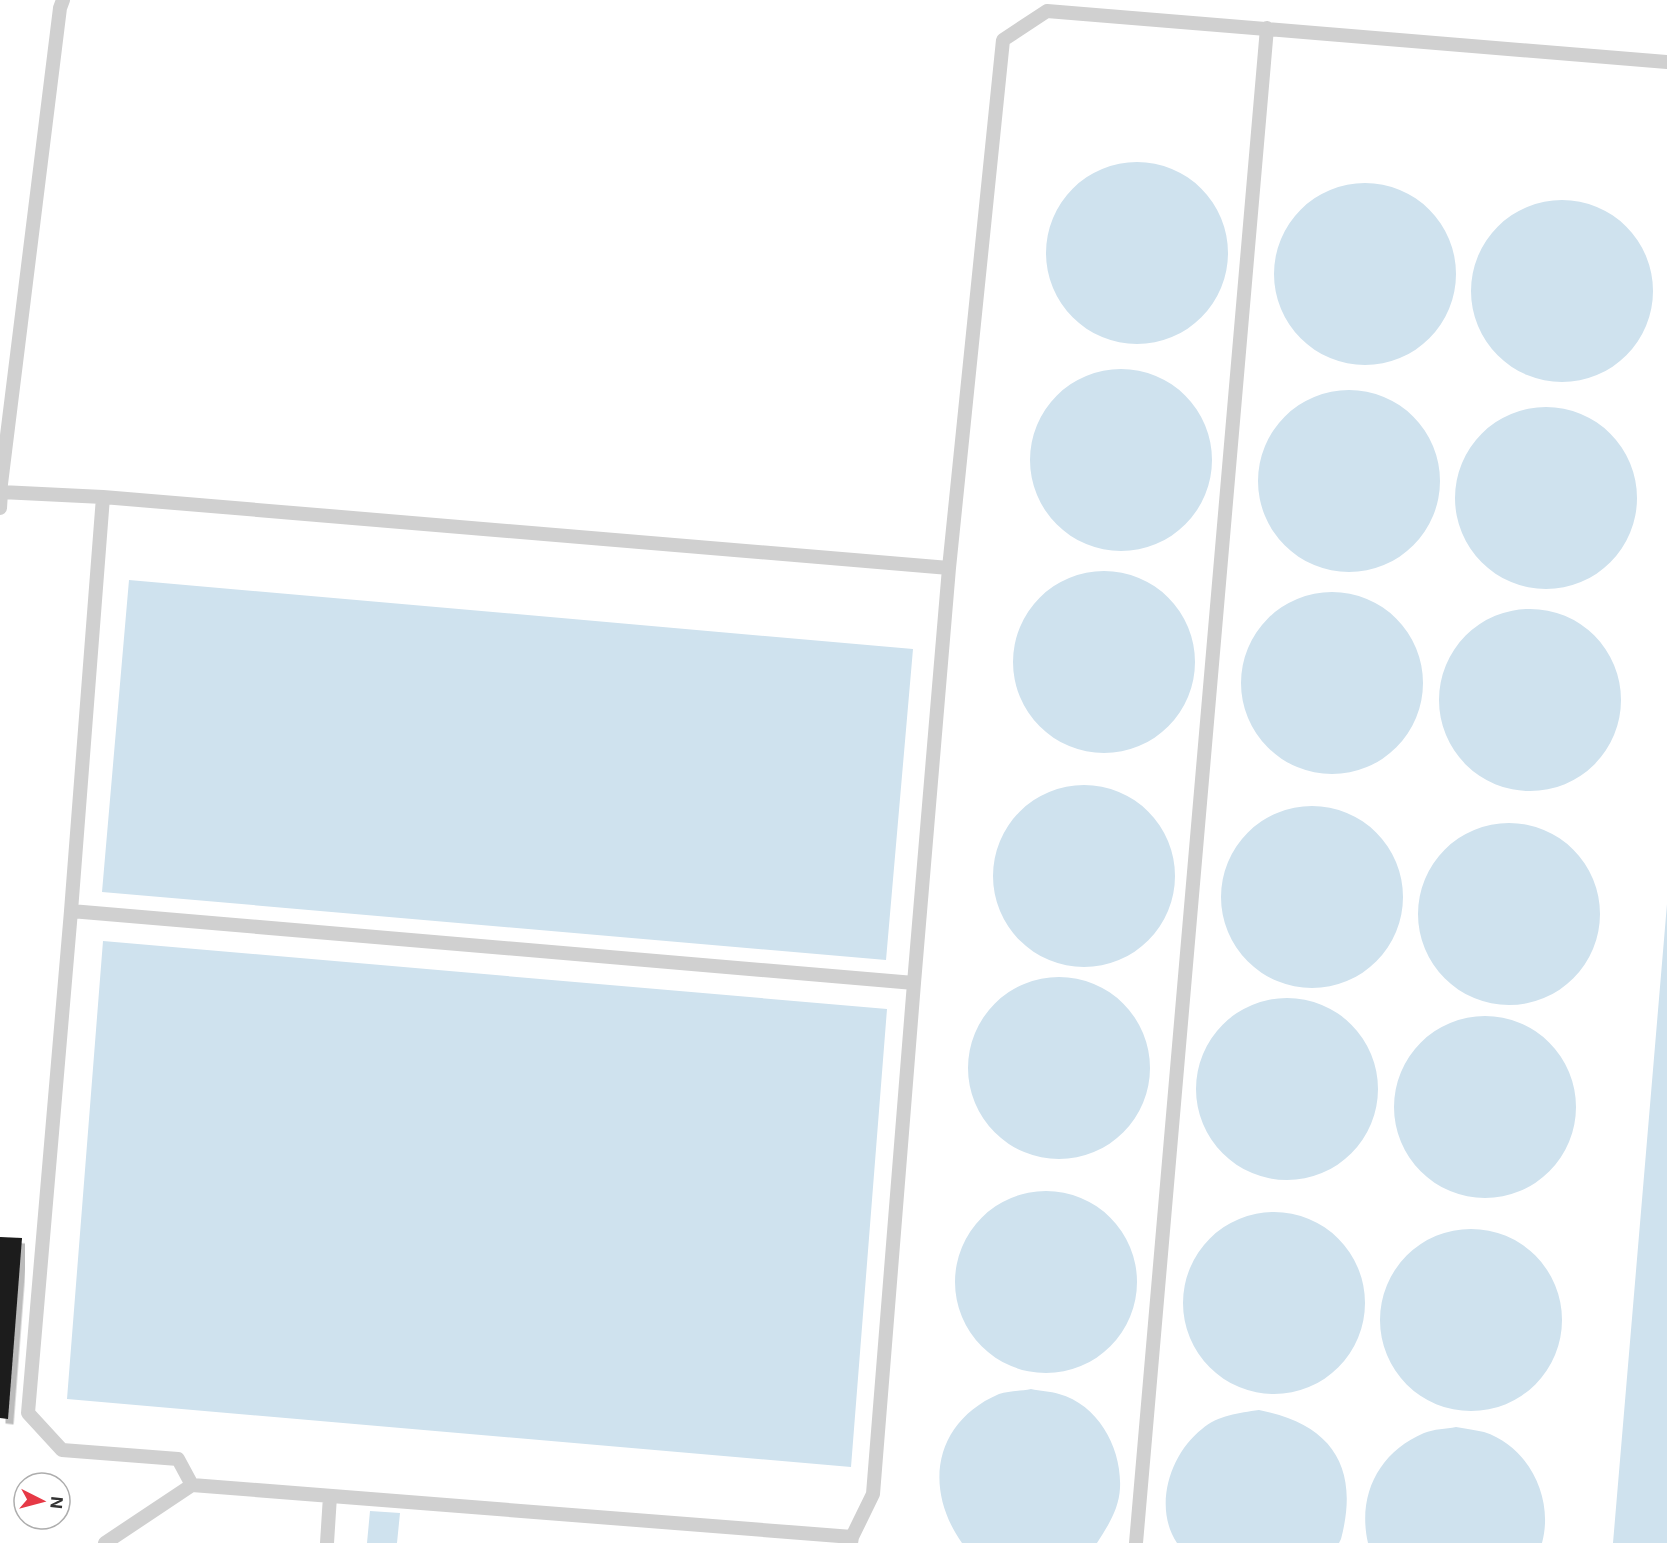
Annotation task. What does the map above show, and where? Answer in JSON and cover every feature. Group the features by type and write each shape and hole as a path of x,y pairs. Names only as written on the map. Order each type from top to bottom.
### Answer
{"lane":[{"path":"0,508 60,8 63,0"},
{"path":"105,1543 192,1485 852,1540 873,1494 949,568 1003,40 1047,11 1667,62"},
{"path":"1136,1543 1267,28"},
{"path":"1,492 103,497 949,568"},
{"path":"103,497 71,911 28,1413 62,1450 178,1459 192,1485"},
{"path":"71,911 915,983"},
{"path":"327,1543 330,1496"}],"water":[{"path":"1137,162 1172,169 1188,177 1201,189 1213,202 1221,218 1228,253 1221,288 1213,304 1201,317 1188,329 1172,337 1137,344 1102,337 1086,329 1073,317 1061,304 1053,288 1046,253 1053,218 1061,202 1073,189 1086,177 1102,169"},
{"path":"1365,183 1400,190 1416,198 1429,210 1441,223 1449,239 1456,274 1449,309 1441,325 1429,338 1416,350 1400,358 1365,365 1330,358 1314,350 1301,338 1289,325 1281,309 1274,274 1281,239 1289,223 1301,210 1314,198 1330,190"},
{"path":"1562,200 1597,207 1613,215 1626,227 1638,240 1646,256 1653,291 1646,326 1638,342 1626,355 1613,367 1597,375 1562,382 1527,375 1511,367 1498,355 1486,342 1478,326 1471,291 1478,256 1486,240 1498,227 1511,215 1527,207"},
{"path":"1121,369 1156,376 1172,384 1185,396 1197,409 1205,425 1212,460 1205,495 1197,511 1185,524 1172,536 1156,544 1121,551 1086,544 1070,536 1057,524 1045,511 1037,495 1030,460 1037,425 1045,409 1057,396 1070,384 1086,376"},
{"path":"1349,390 1384,397 1400,405 1413,417 1425,430 1433,446 1440,481 1433,516 1425,532 1413,545 1400,557 1384,565 1349,572 1314,565 1298,557 1285,545 1273,532 1265,516 1258,481 1265,446 1273,430 1285,417 1298,405 1314,397"},
{"path":"1546,407 1581,414 1596,422 1610,434 1622,448 1630,463 1637,498 1630,533 1622,548 1610,562 1596,574 1581,582 1546,589 1511,582 1496,574 1482,562 1470,548 1462,533 1455,498 1462,463 1470,448 1482,434 1496,422 1511,414"},
{"path":"1104,571 1139,578 1155,586 1168,598 1180,611 1188,627 1195,662 1188,697 1180,713 1168,726 1155,738 1139,746 1104,753 1069,746 1053,738 1040,726 1028,713 1020,697 1013,662 1020,627 1028,611 1040,598 1053,586 1069,578"},
{"path":"129,580 913,649 886,960 102,892"},
{"path":"1332,592 1367,599 1382,607 1396,619 1408,633 1416,648 1423,683 1416,718 1408,733 1396,747 1382,759 1367,767 1332,774 1297,767 1282,759 1268,747 1256,733 1248,718 1241,683 1248,648 1256,633 1268,619 1282,607 1297,599"},
{"path":"1530,609 1565,616 1580,624 1594,636 1606,650 1614,665 1621,700 1614,735 1606,750 1594,764 1580,776 1565,784 1530,791 1495,784 1480,776 1466,764 1454,750 1446,735 1439,700 1446,665 1454,650 1466,636 1480,624 1495,616"},
{"path":"1084,785 1119,792 1134,800 1148,812 1160,826 1168,841 1175,876 1168,911 1160,926 1148,940 1134,952 1119,960 1084,967 1049,960 1034,952 1020,940 1008,926 1000,911 993,876 1000,841 1008,826 1020,812 1034,800 1049,792"},
{"path":"1312,806 1347,813 1363,821 1376,833 1388,846 1396,862 1403,897 1396,932 1388,948 1376,961 1363,973 1347,981 1312,988 1277,981 1261,973 1248,961 1236,948 1228,932 1221,897 1228,862 1236,846 1248,833 1261,821 1277,813"},
{"path":"1509,823 1544,830 1560,838 1573,850 1585,863 1593,879 1600,914 1593,949 1585,965 1573,978 1560,990 1544,998 1509,1005 1474,998 1458,990 1445,978 1433,965 1425,949 1418,914 1425,879 1433,863 1445,850 1458,838 1474,830"},
{"path":"1667,904 1667,1543 1613,1543"},
{"path":"103,941 887,1009 851,1467 67,1399"},
{"path":"1059,977 1094,984 1110,992 1123,1004 1135,1017 1143,1033 1150,1068 1143,1103 1135,1119 1123,1132 1110,1144 1094,1152 1059,1159 1024,1152 1008,1144 995,1132 983,1119 975,1103 968,1068 975,1033 983,1017 995,1004 1008,992 1024,984"},
{"path":"1287,998 1322,1005 1337,1013 1351,1025 1363,1039 1371,1054 1378,1089 1371,1124 1363,1139 1351,1153 1337,1165 1322,1173 1287,1180 1252,1173 1237,1165 1223,1153 1211,1139 1203,1124 1196,1089 1203,1054 1211,1039 1223,1025 1237,1013 1252,1005"},
{"path":"1485,1016 1520,1023 1536,1031 1549,1043 1561,1056 1569,1072 1576,1107 1569,1142 1561,1158 1549,1171 1536,1183 1520,1191 1485,1198 1450,1191 1434,1183 1421,1171 1409,1158 1401,1142 1394,1107 1401,1072 1409,1056 1421,1043 1434,1031 1450,1023"},
{"path":"1046,1191 1081,1198 1097,1206 1110,1218 1122,1231 1130,1247 1137,1282 1130,1317 1122,1333 1110,1346 1097,1358 1081,1366 1046,1373 1011,1366 995,1358 982,1346 970,1333 962,1317 955,1282 962,1247 970,1231 982,1218 995,1206 1011,1198"},
{"path":"1274,1212 1309,1219 1325,1227 1338,1239 1350,1252 1358,1268 1365,1303 1358,1338 1350,1354 1338,1367 1325,1379 1309,1387 1274,1394 1239,1387 1223,1379 1210,1367 1198,1354 1190,1338 1183,1303 1190,1268 1198,1252 1210,1239 1223,1227 1239,1219"},
{"path":"1471,1229 1506,1236 1522,1244 1535,1256 1547,1269 1555,1285 1562,1320 1555,1355 1547,1371 1535,1384 1522,1396 1506,1404 1471,1411 1436,1404 1420,1396 1407,1384 1395,1371 1387,1355 1380,1320 1387,1285 1395,1269 1407,1256 1420,1244 1436,1236"},
{"path":"1031,1389 1056,1393 1073,1400 1086,1408 1105,1430 1117,1458 1120,1473 1118,1503 1112,1517 1097,1543 962,1543 950,1522 942,1500 939,1479 948,1439 960,1421 977,1406 999,1394"},
{"path":"1259,1410 1305,1426 1322,1438 1334,1453 1343,1470 1346,1490 1346,1513 1339,1543 1177,1543 1166,1514 1166,1498 1168,1482 1181,1452 1208,1424 1229,1415"},
{"path":"1456,1427 1484,1432 1500,1439 1526,1462 1541,1492 1545,1526 1542,1543 1368,1543 1365,1525 1369,1492 1384,1463 1408,1441 1424,1433"},
{"path":"370,1511 400,1513 397,1543 367,1543"}],"building":[{"path":"0,1237 22,1238 8,1419 0,1418"}]}
